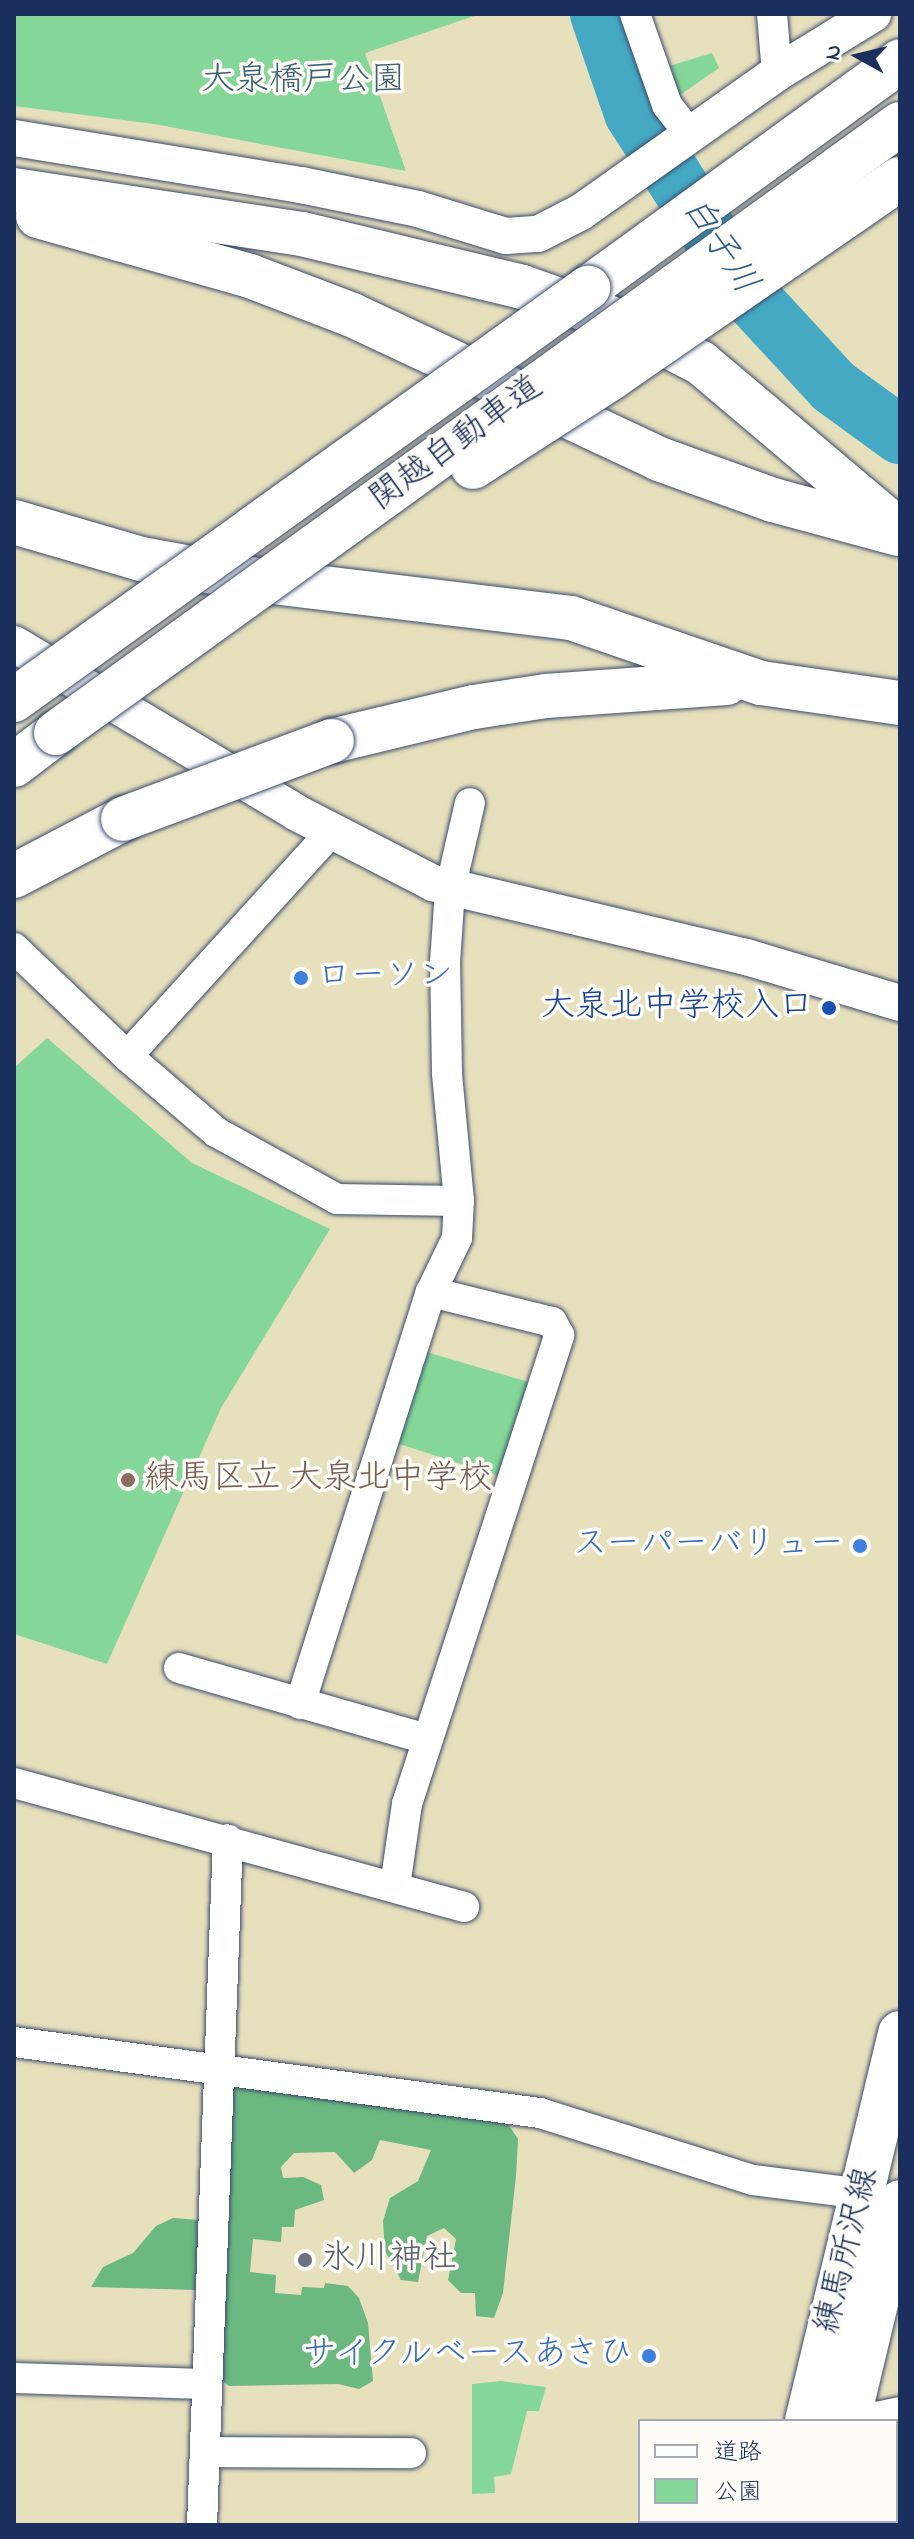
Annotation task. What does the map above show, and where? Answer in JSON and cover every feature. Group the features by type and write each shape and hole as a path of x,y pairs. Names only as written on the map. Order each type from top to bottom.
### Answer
{"main road":[{"name":"関越自動車道","path":"14,700 900,61"},
{"name":"関越自動車道","path":"14,765 900,124"},
{"path":"56,733 611,378 900,179"},
{"path":"14,190 302,234 522,287 619,321 701,363 900,533"},
{"path":"14,210 150,244 323,304 659,459 773,500 900,533"},
{"path":"14,522 141,559 257,580 571,618 761,683 900,703"},
{"path":"14,876 190,790 332,741 474,707 546,696 761,683"},
{"name":"練馬所沢線","path":"849,2416 881,2198 900,2033"},
{"name":"練馬所沢線","path":"808,2419 881,2198"}],"street":[{"path":"635,14 667,105 685,139"},
{"path":"772,14 777,73"},
{"path":"14,138 301,185 418,209 506,236 552,230 777,73 873,14"},
{"path":"14,644 332,831 450,890 746,957 900,1003"},
{"path":"300,1704 431,1292 457,1238 459,1201 444,1022 450,890 470,803"},
{"path":"127,1056 332,831"},
{"path":"14,948 127,1056 216,1132 337,1199 459,1201"},
{"path":"395,1886 407,1804 559,1335 552,1322 431,1292"},
{"path":"179,1668 427,1739"},
{"path":"14,1783 228,1839 464,1907"},
{"path":"202,2525 215,2070 228,1839"},
{"path":"14,2042 540,2113 753,2180 881,2198"},
{"path":"14,2378 206,2384"},
{"path":"849,2416 877,2417 900,2412"},
{"path":"205,2452 411,2453"}],"green space":[{"name":"大泉橋戸公園","path":"14,14 480,14 365,53 406,171 154,124 14,106"},
{"path":"712,53 719,68 677,97 669,66"},
{"name":"練馬区立 大泉北中学校","path":"47,1038 192,1163 330,1229 221,1408 107,1664 14,1634 14,1068"},
{"path":"423,1351 532,1383 502,1477 393,1442"},
{"path":"236,2086 369,2095 508,2124 518,2139 516,2176 503,2293 494,2318 476,2316 475,2293 461,2293 448,2280 456,2239 444,2228 427,2236 418,2282 401,2280 385,2251 383,2221 390,2198 418,2181 431,2150 380,2140 372,2160 354,2173 335,2152 294,2153 281,2167 283,2178 303,2177 321,2185 324,2200 295,2210 294,2227 282,2227 281,2242 253,2239 250,2272 276,2275 275,2293 301,2295 302,2287 324,2288 325,2283 348,2286 359,2298 368,2323 373,2381 359,2389 338,2384 229,2386 216,2375 227,2095"},
{"path":"173,2218 200,2220 197,2290 91,2287 103,2267 133,2253 156,2226"},
{"path":"501,2381 546,2387 539,2411 527,2411 511,2474 494,2477 495,2493 472,2494 472,2384"}],"waterway":[{"name":"白子川","path":"599,14 633,113 749,295 834,387 900,435"}],"place":[{"name":"ローソン","path":"301,978"},
{"name":"大泉北中学校入口","path":"829,1008"},
{"name":"練馬区立 大泉北中学校","path":"128,1480"},
{"name":"スーパーバリュー","path":"860,1546"},
{"name":"氷川神社","path":"305,2260"},
{"name":"サイクルベースあさひ","path":"649,2356"}]}
